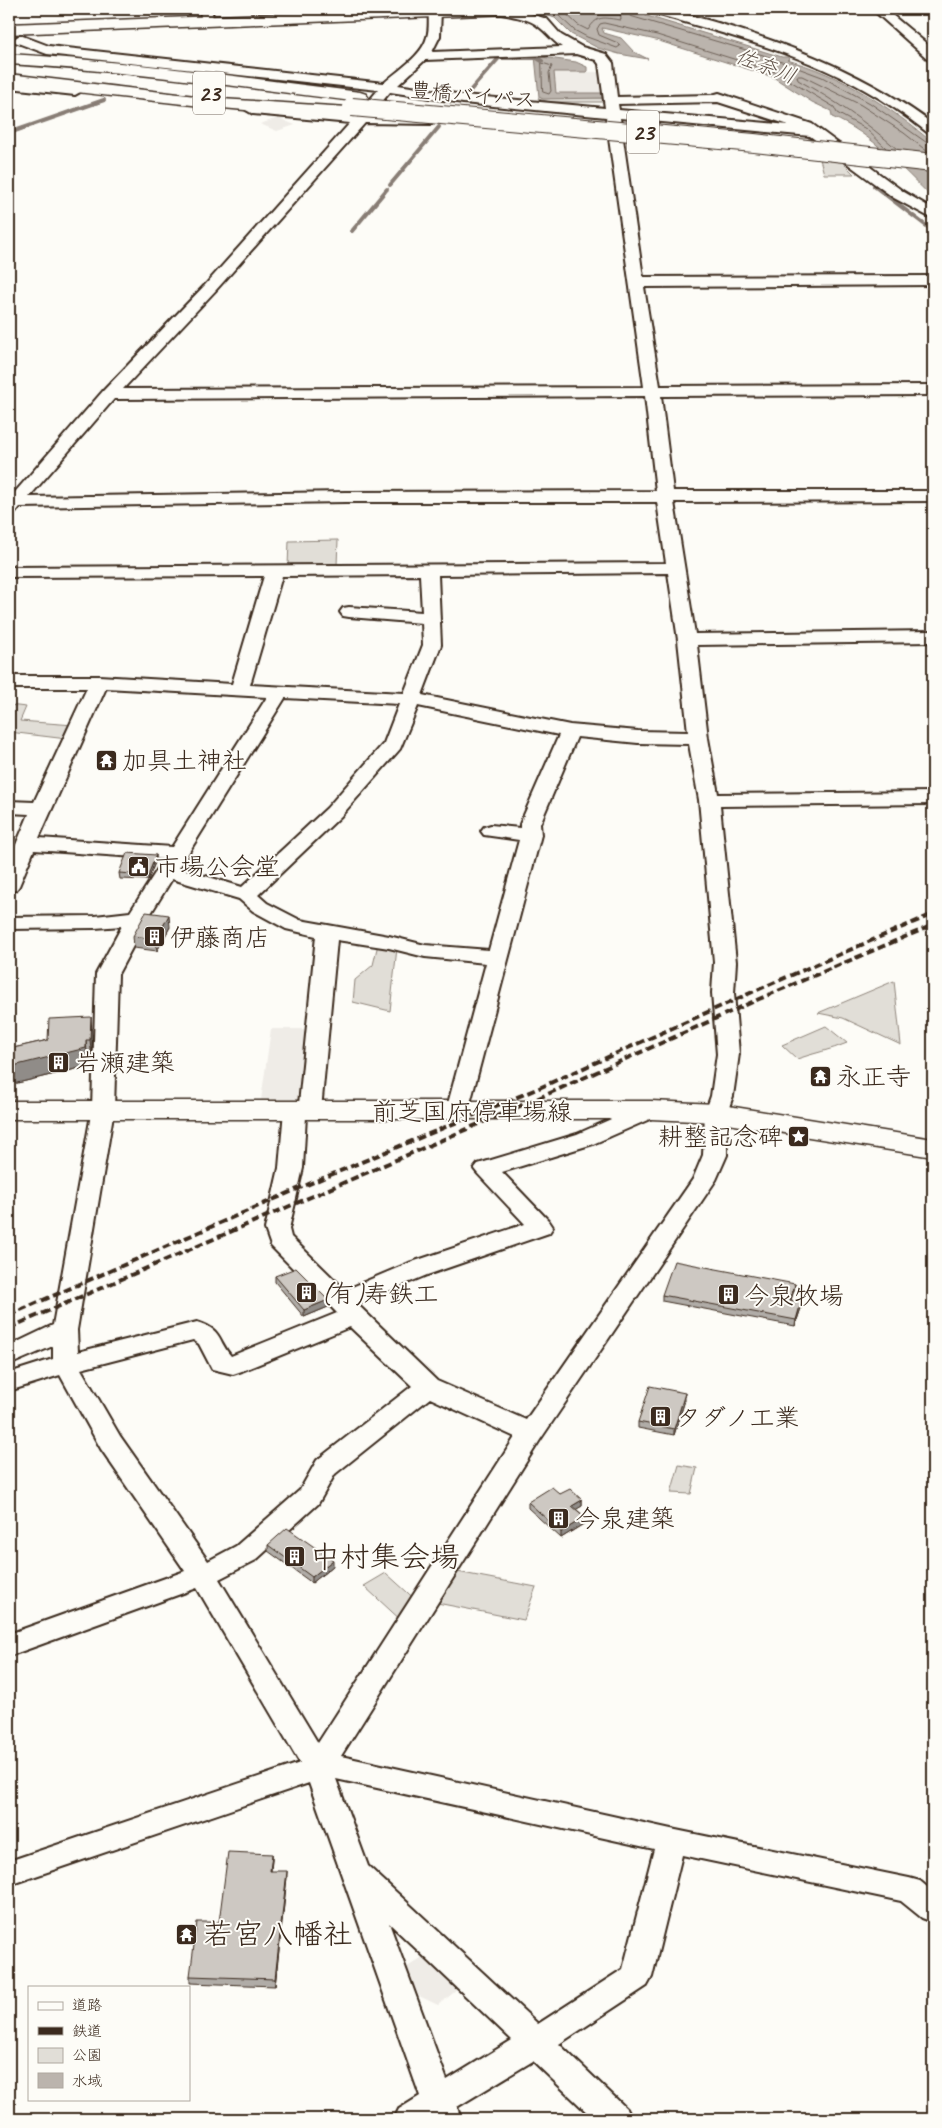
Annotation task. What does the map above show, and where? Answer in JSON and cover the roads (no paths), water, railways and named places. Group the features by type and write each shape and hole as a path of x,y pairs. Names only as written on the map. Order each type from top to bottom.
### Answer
{"main road":[{"path":"13,32 206,16 500,9"},
{"path":"9,59 59,62 205,77 355,108"},
{"name":"豊橋バイパス","path":"9,70 355,108 582,126 933,161"},
{"path":"9,79 306,111 355,108"},
{"name":"豊橋バイパス","path":"355,108 421,110 766,141 933,161"},
{"name":"前芝国府停車場線","path":"9,1110 651,1110 716,1113 933,1148"}],"street":[{"path":"500,9 542,22 556,38 576,50"},
{"path":"653,9 772,44 818,62 876,91 931,126"},
{"path":"878,9 933,56"},
{"path":"9,84 331,118 355,108 387,87 423,56 432,45 434,38 434,11"},
{"path":"13,32 46,50 387,87 463,99 612,106 814,132"},
{"path":"318,1768 530,1433 704,1180 715,1155 716,1113 722,1096 728,1054 723,993 725,962 709,800 698,738 687,640 665,497 606,63 601,56 576,50 423,56"},
{"path":"612,106 714,99 719,97 788,120 814,132 900,195 933,214"},
{"path":"355,108 410,120 617,135 847,156"},
{"path":"12,505 108,394 211,287 355,108"},
{"path":"636,282 933,280"},
{"path":"108,394 933,390"},
{"path":"12,505 346,497 933,496"},
{"path":"9,572 677,568"},
{"path":"246,895 334,812 393,745 432,645 429,569"},
{"path":"240,688 274,571"},
{"path":"349,612 431,618"},
{"path":"687,640 933,636"},
{"path":"9,682 100,682 412,698 570,731 638,737 698,738"},
{"path":"9,886 41,808 100,682"},
{"path":"279,692 137,918 107,974 103,1109 65,1330 66,1364 110,1442 203,1575 318,1768 441,2111"},
{"path":"457,1111 531,836 530,824 570,731"},
{"path":"709,800 933,798"},
{"path":"9,807 41,808"},
{"path":"491,831 531,836"},
{"path":"26,843 173,863 246,895 260,907 282,920 327,932 389,942 439,953 499,957"},
{"path":"9,923 94,922 137,918"},
{"path":"327,932 303,1110 277,1229 280,1240 428,1387 530,1433"},
{"path":"9,1382 66,1364 197,1332 209,1339 221,1363 233,1365 418,1270 541,1227 486,1169 585,1139 651,1110"},
{"path":"9,1356 65,1330"},
{"path":"9,1645 203,1575 246,1553 309,1497 326,1467 428,1387"},
{"path":"9,1873 318,1768 339,1767 671,1841 909,1890 933,1909"},
{"path":"410,2119 441,2111 535,2043 636,1977 671,1841"},
{"path":"355,1872 616,2119"}],"water":[{"name":"佐奈川","path":"526,9 624,9 782,57 788,57 790,59 787,60 807,66 846,83 883,105 933,143 933,198 898,164 860,132 832,117 831,111 812,102 773,77 656,40 602,28 604,33 621,38 634,52 648,59 619,54 598,48 571,34 555,18"},
{"path":"535,56 576,62 587,67 587,72 554,72 556,93 604,93 605,98 543,99 539,97"}],"waterway":[{"path":"468,93 499,58 537,58 542,61"},
{"path":"9,133 104,100"},
{"path":"390,185 439,127"},
{"path":"806,134 814,141"},
{"path":"874,186 933,231"},
{"path":"352,231 387,189"}],"railway":[{"path":"9,1315 316,1181 539,1088 757,990 933,914"},
{"path":"9,1328 550,1093 759,999 933,925"}],"place":[{"name":"加具土神社","path":"106,760"},
{"name":"市場公会堂","path":"139,866"},
{"name":"伊藤商店","path":"154,937"},
{"name":"岩瀬建築","path":"59,1062"},
{"name":"永正寺","path":"820,1076"},
{"name":"耕整記念碑","path":"799,1136"},
{"name":"(有)寿鉄工","path":"306,1293"},
{"name":"今泉牧場","path":"728,1295"},
{"name":"タダノ工業","path":"660,1417"},
{"name":"今泉建築","path":"559,1518"},
{"name":"中村集会場","path":"294,1557"},
{"name":"若宮八幡社","path":"187,1934"}]}
